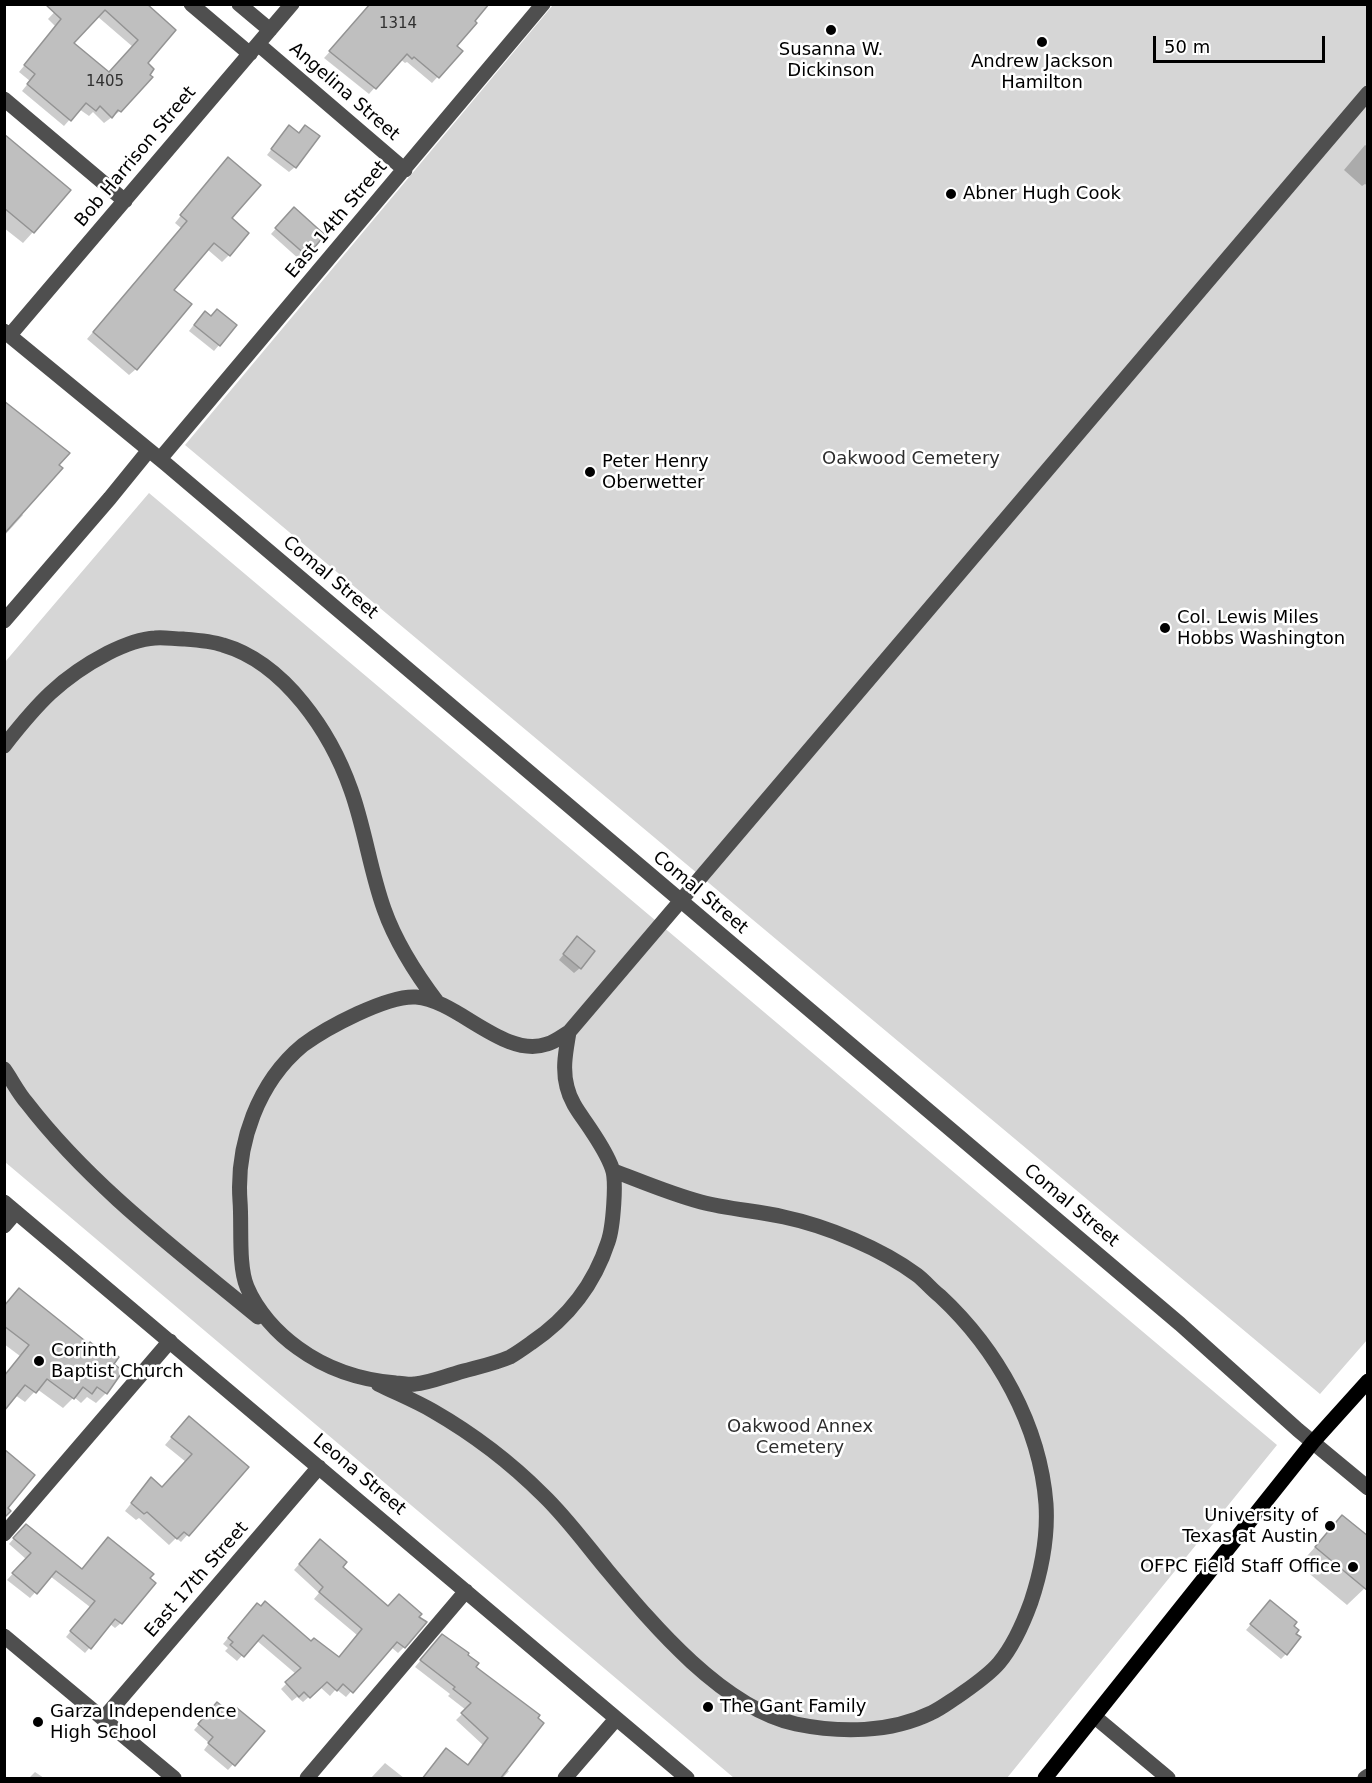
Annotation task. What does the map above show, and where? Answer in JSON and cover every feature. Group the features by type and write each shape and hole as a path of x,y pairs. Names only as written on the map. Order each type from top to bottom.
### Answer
{"main road":[{"path":"1045,1779 1313,1442 1368,1381"}],"street":[{"name":"Angelina Street","path":"191,4 254,49 405,170"},
{"name":"Angelina Street","path":"239,4 270,30"},
{"name":"Bob Harrison Street","path":"7,333 124,201 292,4"},
{"name":"East 14th Street","path":"4,621 110,498 154,454 405,170 543,4"},
{"path":"284,1338 254,1302 245,1283 239,1185 246,1133 255,1109 282,1065 327,1029 356,1013 415,997 438,1003 495,1036 524,1046 547,1045 569,1032 1368,93"},
{"path":"4,99 124,201"},
{"name":"Comal Street","path":"7,333 154,454 1180,1324 1368,1488"},
{"path":"4,746 58,685 87,664 124,645 155,638 195,640 223,645 256,660 282,680 308,710 329,742 351,790 384,910 416,974 438,1003"},
{"path":"4,1069 48,1129 110,1191 157,1234 284,1338 326,1366 349,1375 415,1384 477,1368 511,1356 566,1316 586,1291 598,1268 609,1239 612,1222 614,1171 604,1150 573,1106 567,1088 564,1067 569,1032"},
{"path":"368,1379 432,1411 458,1427 522,1475 566,1519 609,1572 676,1647 733,1696 764,1714 795,1724 867,1730 899,1724 932,1713 970,1688 998,1664 1022,1628 1037,1583 1044,1544 1046,1505 1039,1464 1024,1416 1003,1374 981,1341 954,1310 917,1276 855,1241 821,1227 787,1217 705,1203 614,1171"},
{"path":"4,1226 10,1207"},
{"name":"Leona Street","path":"10,1207 687,1779"},
{"path":"4,1534 170,1341"},
{"name":"East 17th Street","path":"103,1719 319,1467"},
{"path":"307,1779 466,1591"},
{"path":"4,1636 174,1779"},
{"path":"1095,1717 1168,1779"},
{"path":"565,1779 616,1719"}],"green space":[{"name":"Oakwood Cemetery","path":"553,5 1367,5 1367,1340 1320,1394 185,445"},
{"name":"Oakwood Annex Cemetery","path":"149,493 1277,1445 1007,1778 734,1778 5,1162 5,662"}],"building":[{"path":"45,4 147,4 176,30 148,63 154,69 150,75 153,77 121,112 118,110 112,118 100,106 96,111 86,103 71,121 27,84 35,74 24,65 61,19","holes":["105,10 138,40 109,72 74,43"]},
{"path":"370,4 489,4 475,21 477,23 457,46 463,51 439,78 407,54 376,89 329,51"},
{"path":"289,125 299,133 305,125 320,136 296,168 271,149"},
{"path":"4,134 71,190 34,233 4,208"},
{"path":"228,157 261,185 232,218 249,233 230,256 214,243 174,290 192,304 137,370 93,332 187,221 180,215"},
{"path":"294,207 325,235 307,256 275,228"},
{"path":"217,309 237,325 220,346 194,325 205,311 211,316"},
{"path":"4,401 70,453 59,465 63,468 4,534"},
{"path":"577,936 595,951 581,969 563,954"},
{"name":"Corinth Baptist Church","path":"19,1288 89,1344 90,1342 98,1348 101,1344 119,1357 114,1364 123,1371 107,1394 97,1387 92,1394 83,1387 74,1399 47,1379 36,1393 25,1385 4,1411 4,1376 29,1345 4,1326 4,1306"},
{"path":"189,1416 249,1467 189,1536 184,1532 177,1539 147,1512 144,1514 131,1503 151,1477 162,1487 192,1454 171,1437"},
{"path":"4,1449 35,1475 8,1508 11,1511 4,1518"},
{"name":"OFPC Field Staff Office","path":"1342,1515 1368,1536 1368,1591 1315,1547"},
{"path":"26,1524 82,1569 108,1537 154,1574 150,1578 156,1583 122,1624 115,1619 91,1649 70,1631 95,1601 56,1571 37,1594 12,1573 31,1553 13,1538"},
{"path":"320,1539 347,1562 343,1567 388,1606 399,1594 422,1614 419,1617 427,1622 405,1648 397,1642 353,1693 343,1684 337,1691 327,1682 310,1698 304,1692 299,1697 285,1682 301,1668 263,1635 244,1657 230,1645 233,1642 228,1638 257,1603 261,1606 265,1601 311,1641 314,1638 339,1657 362,1629 319,1592 323,1587 299,1564"},
{"path":"1270,1600 1297,1622 1294,1626 1299,1630 1296,1634 1301,1637 1287,1655 1250,1624"},
{"path":"442,1634 469,1653 468,1655 479,1663 476,1667 540,1715 538,1718 544,1723 500,1779 422,1779 446,1748 468,1765 488,1738 461,1713 471,1703 453,1689 455,1687 420,1660"},
{"path":"217,1702 232,1714 237,1708 265,1731 235,1766 208,1743 213,1737 198,1724"}],"place":[{"name":"Susanna W. Dickinson","path":"831,30"},
{"name":"Andrew Jackson Hamilton","path":"1042,42"},
{"name":"Abner Hugh Cook","path":"951,194"},
{"name":"Peter Henry Oberwetter","path":"590,472"},
{"name":"Col. Lewis Miles Hobbs Washington","path":"1165,628"},
{"name":"Corinth Baptist Church","path":"39,1361"},
{"name":"University of Texas at Austin","path":"1330,1526"},
{"name":"OFPC Field Staff Office","path":"1353,1567"},
{"name":"The Gant Family","path":"708,1707"},
{"name":"Garza Independence High School","path":"38,1722"}]}
